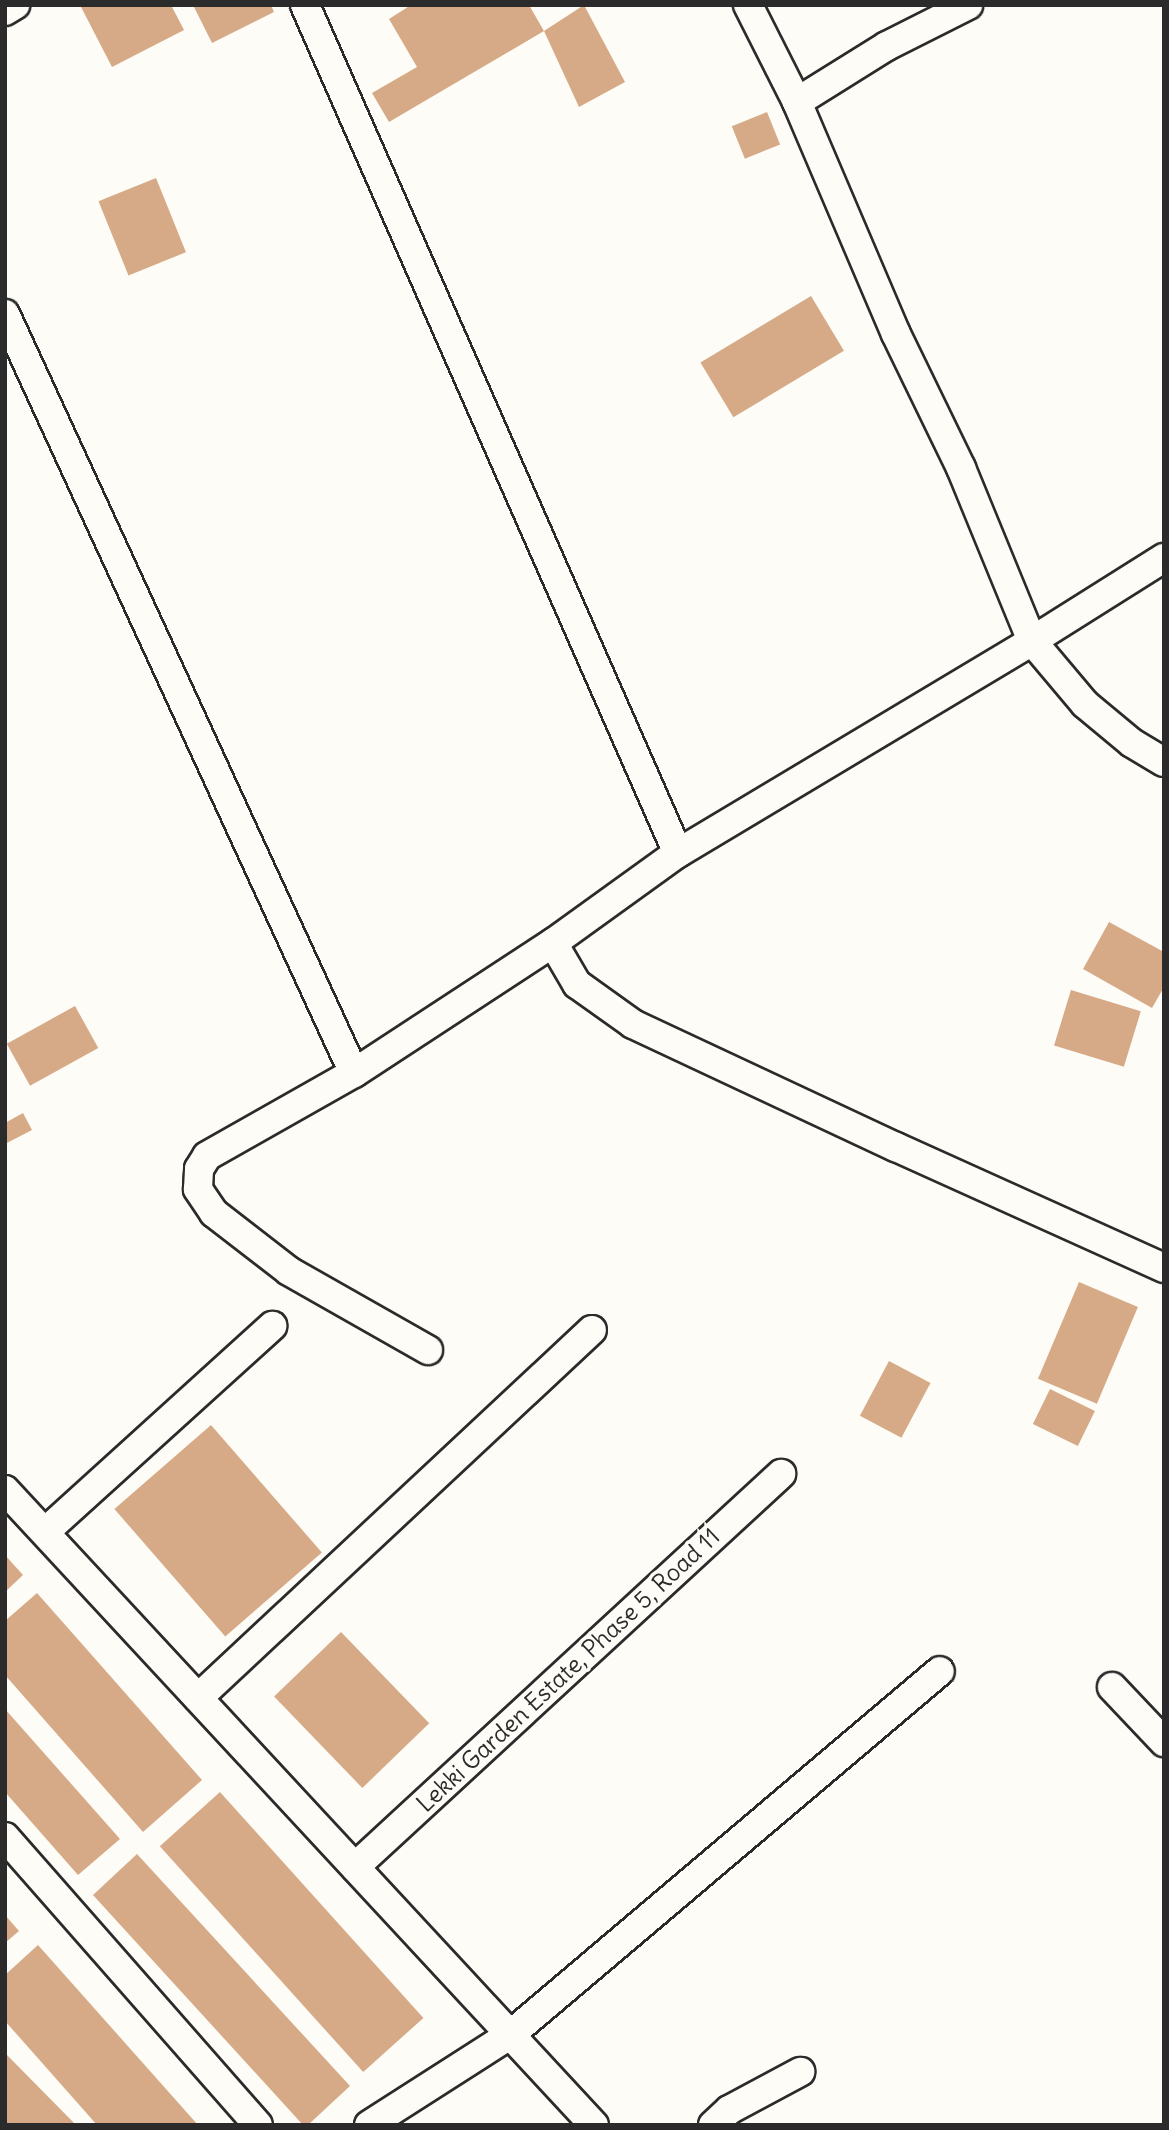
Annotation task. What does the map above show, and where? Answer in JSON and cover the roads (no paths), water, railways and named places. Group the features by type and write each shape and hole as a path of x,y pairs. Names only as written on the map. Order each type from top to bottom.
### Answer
{"street":[{"path":"5,11 15,5"},
{"path":"305,5 678,853"},
{"path":"748,5 796,102 896,334 961,468 1032,642 1085,704 1132,743 1164,762"},
{"path":"796,102 887,46 968,5"},
{"path":"5,314 354,1073"},
{"path":"428,1350 289,1271 214,1213 198,1189 199,1169 216,1148 256,1130 354,1073 553,943 678,853 1032,642 1164,558"},
{"path":"553,943 578,984 633,1024 1164,1268"},
{"path":"45,1532 272,1326"},
{"path":"198,1698 592,1330"},
{"name":"Lekki Garden Estate, Phase 5, Road 11","path":"355,1867 781,1474"},
{"path":"5,1490 594,2125"},
{"path":"369,2125 510,2035 940,1671"},
{"path":"1112,1686 1164,1742"},
{"path":"5,1837 258,2125"},
{"path":"713,2125 729,2109 800,2073"}]}
